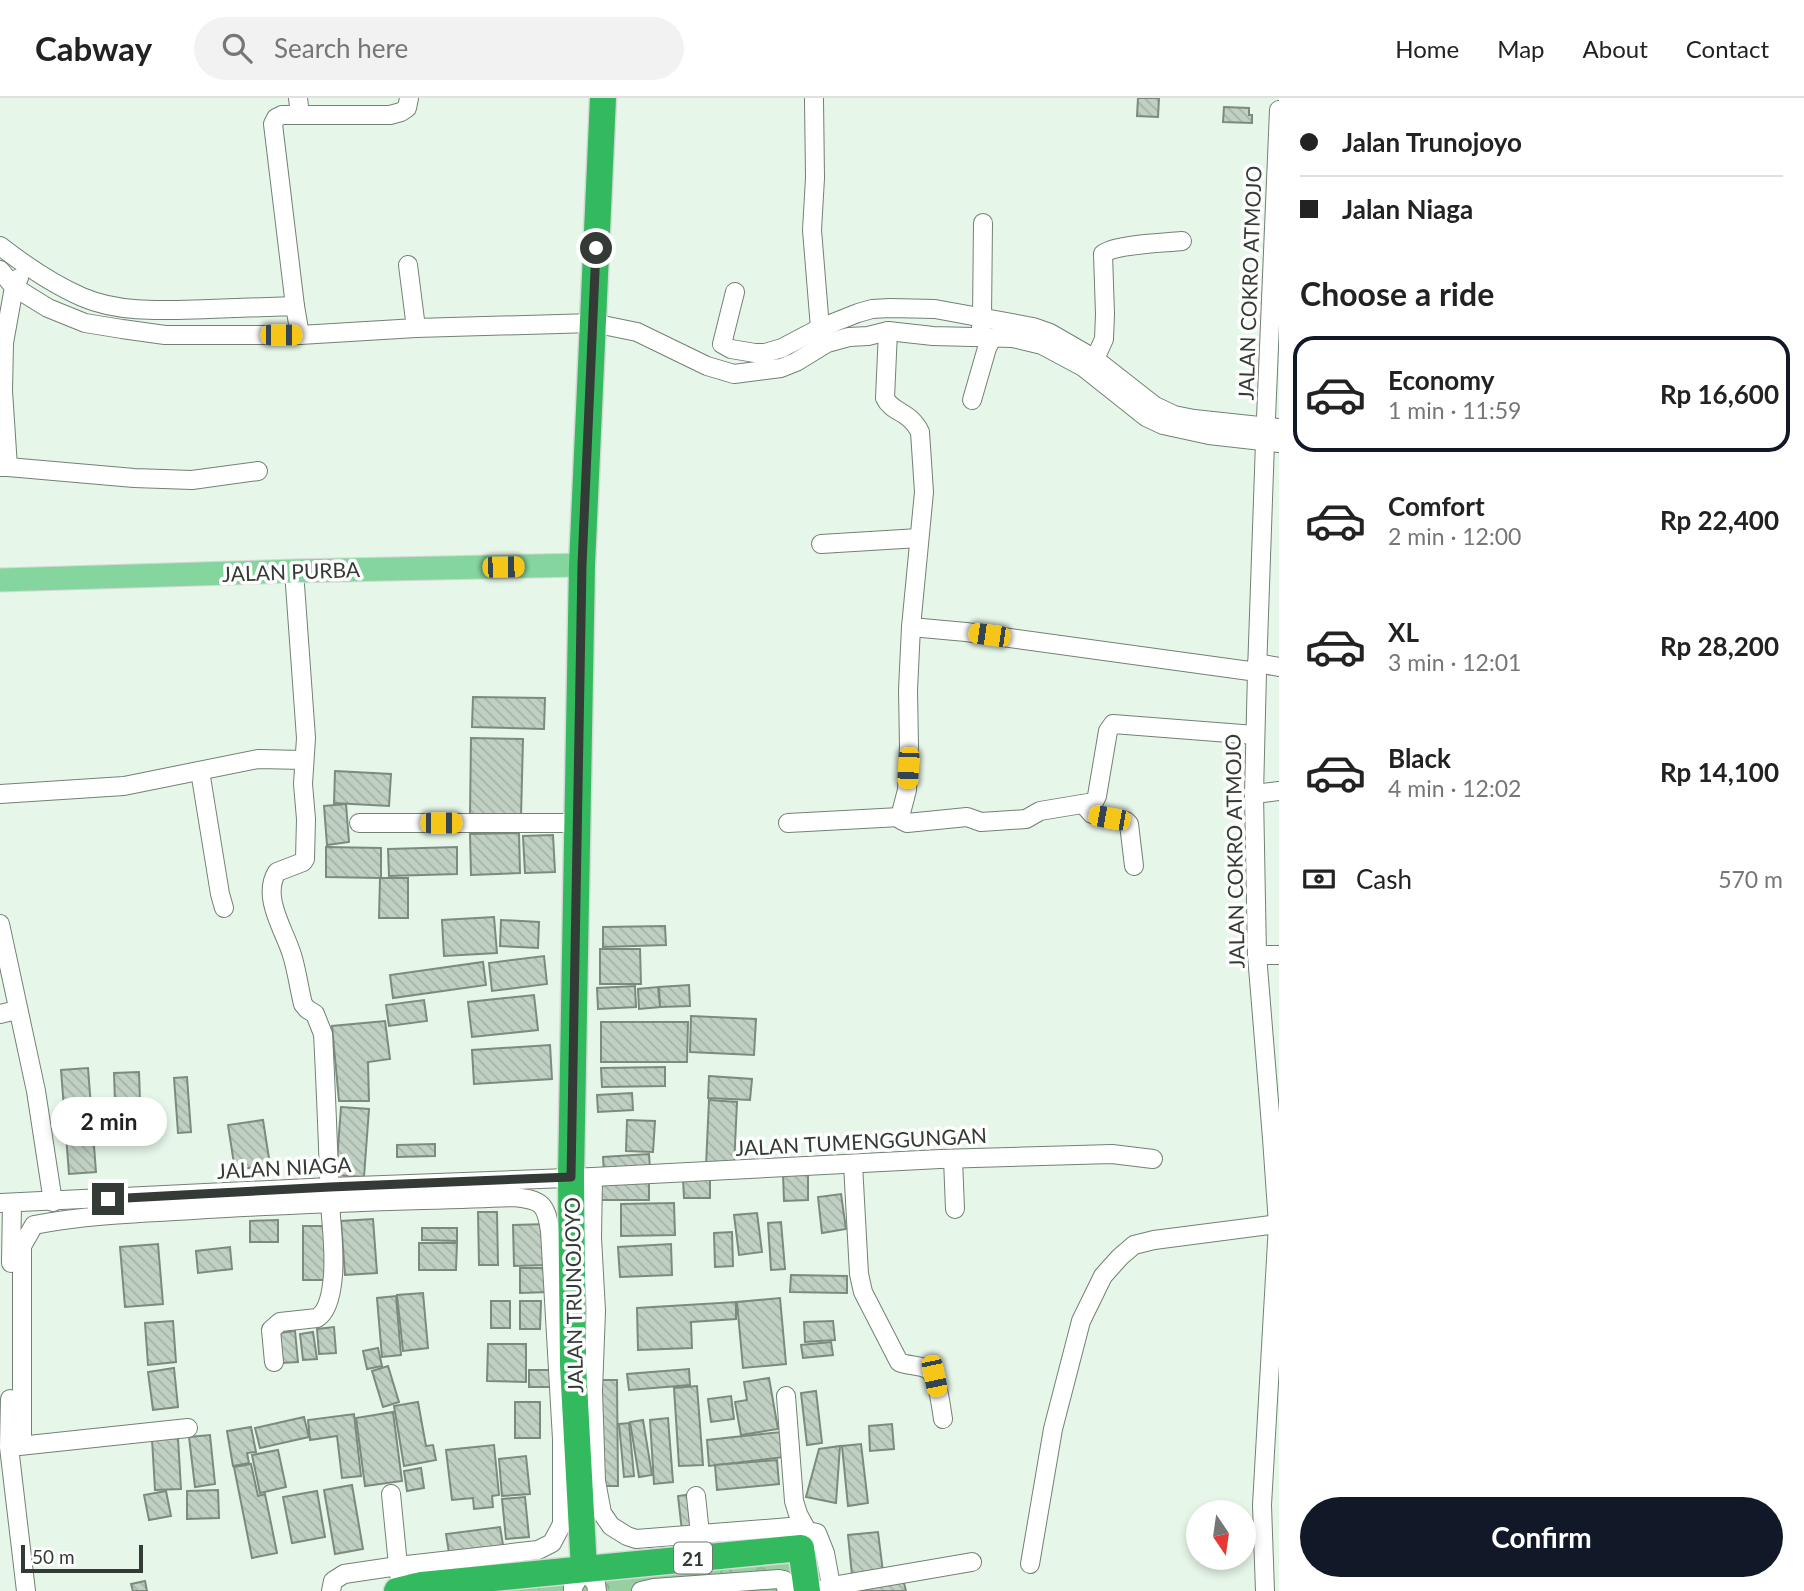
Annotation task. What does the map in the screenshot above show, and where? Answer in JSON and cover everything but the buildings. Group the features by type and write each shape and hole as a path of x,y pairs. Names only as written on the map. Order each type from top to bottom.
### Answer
{"highway":[{"name":"JALAN TRUNOJOYO","path":"579,1586 573,1365 582,1177 577,823 582,565 603,98"},
{"name":"21","path":"399,1582 579,1586 702,1546 808,1542"},
{"path":"808,1542 824,1589"}],"main road":[{"name":"JALAN PURBA","path":"0,580 582,565"}],"street":[{"path":"300,335 273,124 276,118 299,106 390,115 407,108 409,98"},
{"path":"814,100 813,237 820,328"},
{"name":"JALAN COKRO ATMOJO","path":"1265,1591 1278,1224 1276,1138 1257,955 1254,793 1257,667 1270,435 1279,110"},
{"path":"972,400 987,348 983,330 983,223"},
{"path":"1095,359 1104,339 1105,251 1182,241"},
{"path":"0,246 20,276 48,308 85,323 165,334 242,322 295,306"},
{"path":"408,265 416,328"},
{"path":"0,270 108,305 177,310 300,335 416,328 593,323 637,332 710,367 734,374 782,368 827,343 849,337 888,331 933,337 1033,327 1050,333 1083,367 1146,417 1163,425 1209,435 1270,435"},
{"path":"20,276 4,343 4,467 192,480 258,471"},
{"path":"710,367 722,344 735,292"},
{"path":"722,344 755,354 765,353 782,348 820,328 872,309 935,309 983,330"},
{"path":"888,331 885,398 886,402 909,416 920,432 924,492 911,627 907,790 900,817"},
{"path":"1074,355 1095,359 1155,406 1174,415 1270,435"},
{"path":"821,544 919,538"},
{"path":"274,1362 271,1330 275,1325 279,1322 317,1318 326,1308 333,1276 334,1244 323,1034 315,1014 303,1004 292,956 278,922 271,884 277,872 305,859 303,783 306,738 294,571"},
{"path":"911,627 1257,667 1279,667"},
{"path":"900,817 907,823 967,817 981,822 1026,819 1040,811 1094,802 1108,731 1113,724 1255,735"},
{"path":"0,794 124,786 258,759 304,760"},
{"path":"200,771 224,908"},
{"path":"1254,793 1279,792"},
{"path":"1083,804 1092,814 1126,821 1129,824 1133,866"},
{"path":"788,823 900,817"},
{"path":"359,823 577,823"},
{"path":"0,924 9,1012 36,1091 53,1202"},
{"path":"1257,955 1279,955"},
{"name":"JALAN TUMENGGUNGAN","path":"582,1177 953,1159 1112,1154 1153,1159"},
{"path":"953,1159 955,1209"},
{"path":"853,1164 859,1274 863,1292 899,1362 926,1368 934,1376 943,1419"},
{"path":"582,1177 592,1238 596,1311 593,1391 596,1481 602,1513 611,1526 636,1539 702,1546 696,1496"},
{"name":"JALAN NIAGA","path":"6,1203 330,1196 582,1177"},
{"path":"10,1447 22,1246 34,1225 119,1214 228,1208 330,1196 533,1199 542,1205 548,1218 562,1439 562,1524 552,1543 538,1550 399,1582 344,1574 333,1581 331,1591"},
{"path":"6,1203 10,1447 26,1591"},
{"path":"1030,1564 1053,1429 1081,1321 1102,1276 1134,1245 1278,1224"},
{"path":"786,1396 794,1501 808,1542"},
{"path":"10,1447 188,1428"},
{"path":"0,1475 15,1591"},
{"path":"391,1494 399,1582"},
{"path":"824,1589 972,1562"},
{"path":"641,1591 779,1579 785,1580 787,1591"}],"green space":[{"path":"776,1556 798,1563 801,1591 435,1591"}],"route":[{"path":"108,1199 571,1177 582,565 596,248"}]}
